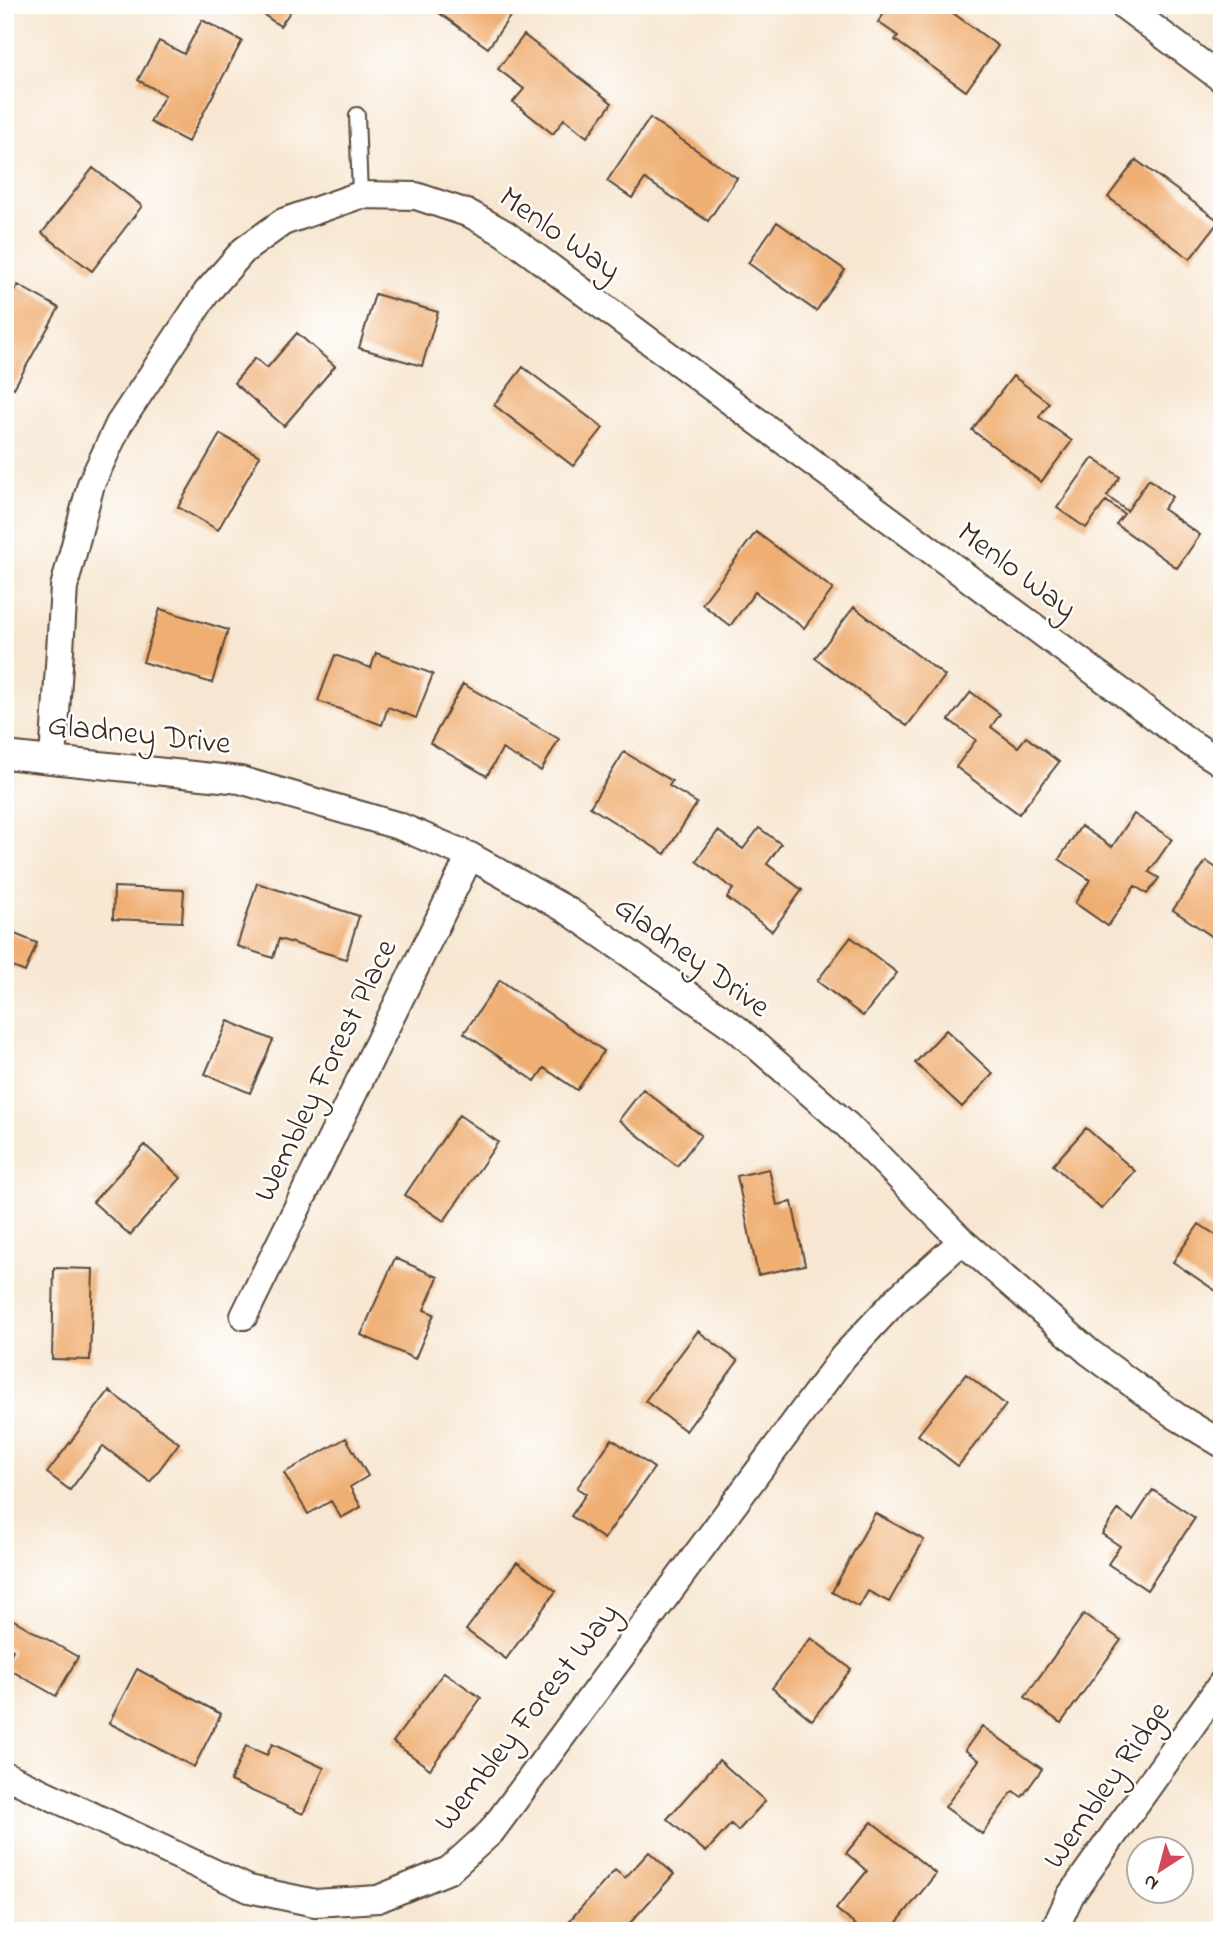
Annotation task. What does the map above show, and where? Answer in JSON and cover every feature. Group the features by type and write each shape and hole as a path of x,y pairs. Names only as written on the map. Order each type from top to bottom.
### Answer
{"street":[{"path":"1123,5 1222,79"},
{"name":"Menlo Way","path":"53,760 64,587 91,484 118,424 207,292 244,250 283,222 360,195 416,196 470,214 504,233 1189,742 1222,763"},
{"name":"Gladney Drive","path":"5,755 240,780 399,826 470,856 567,909 737,1029 847,1125 962,1241 1089,1352 1176,1416 1222,1444"},
{"name":"Wembley Forest Place","path":"244,1316 470,856"},
{"name":"Wembley Forest Way","path":"5,1775 249,1889 315,1903 378,1899 449,1870 491,1832 843,1357 897,1299 962,1241"},
{"name":"Wembley Ridge","path":"1054,1931 1070,1896 1222,1683"}],"lane":[{"path":"357,115 360,195"}],"building":[{"path":"250,5 295,5 280,26"},
{"path":"428,5 518,5 488,48"},
{"path":"890,5 942,5 998,46 966,91 895,40 898,36 878,22"},
{"path":"202,20 242,41 188,142 150,122 165,95 138,80 159,41 184,54"},
{"path":"524,35 612,103 587,137 564,119 553,134 513,102 524,89 498,69"},
{"path":"650,118 737,178 708,221 645,179 632,198 607,181"},
{"path":"1136,160 1219,221 1190,259 1108,197"},
{"path":"93,168 142,206 92,271 42,233"},
{"path":"777,222 845,270 816,311 748,263"},
{"path":"18,285 59,308 14,388 5,382 5,307"},
{"path":"375,294 438,312 422,366 359,348"},
{"path":"297,333 335,366 284,426 234,383 255,358 267,368"},
{"path":"523,367 603,428 573,466 494,405"},
{"path":"1013,376 1049,403 1039,417 1072,441 1041,482 972,430"},
{"path":"220,434 260,456 218,530 178,507"},
{"path":"1093,458 1120,477 1107,496 1127,511 1149,479 1172,497 1163,509 1200,535 1177,568 1116,524 1124,514 1106,501 1086,528 1057,508"},
{"path":"756,532 833,589 804,628 755,592 730,626 702,604"},
{"path":"854,607 945,676 907,726 815,658"},
{"path":"160,609 228,630 212,683 143,662"},
{"path":"376,653 433,674 416,718 388,707 382,725 318,701 335,655 371,668"},
{"path":"463,684 559,739 541,771 502,749 487,776 430,743"},
{"path":"971,692 1000,714 991,727 1018,747 1026,737 1059,762 1019,814 956,767 976,740 949,720"},
{"path":"624,752 672,781 669,786 697,803 665,854 590,807"},
{"path":"1134,814 1172,839 1149,872 1159,878 1147,894 1135,886 1108,926 1075,903 1090,880 1059,859 1081,826 1112,847"},
{"path":"759,828 781,844 767,864 802,890 772,931 727,898 733,889 696,861 718,831 743,849"},
{"path":"1206,861 1222,872 1222,943 1173,910"},
{"path":"257,883 359,916 346,959 279,939 273,958 237,946"},
{"path":"114,887 184,890 182,922 113,919"},
{"path":"5,930 37,943 25,972 5,964"},
{"path":"851,937 897,973 863,1016 817,981"},
{"path":"500,980 604,1051 577,1090 544,1068 535,1081 464,1033"},
{"path":"228,1021 273,1040 250,1093 205,1074"},
{"path":"946,1030 993,1074 962,1107 915,1063"},
{"path":"643,1089 701,1135 677,1166 619,1120"},
{"path":"459,1115 498,1142 444,1221 405,1195"},
{"path":"1086,1128 1135,1171 1101,1209 1053,1165"},
{"path":"145,1145 181,1178 130,1235 93,1202"},
{"path":"769,1169 777,1205 792,1202 805,1265 758,1275 737,1176"},
{"path":"1199,1224 1222,1239 1222,1295 1173,1262"},
{"path":"395,1258 438,1277 424,1310 434,1314 415,1359 361,1335"},
{"path":"54,1268 93,1269 90,1360 52,1359"},
{"path":"698,1331 738,1361 686,1431 645,1401"},
{"path":"966,1374 1006,1405 958,1466 918,1435"},
{"path":"109,1391 179,1443 150,1482 103,1446 70,1490 47,1473"},
{"path":"346,1438 368,1476 350,1487 361,1507 341,1518 331,1501 308,1514 284,1473"},
{"path":"612,1439 654,1468 604,1539 571,1516 586,1494 577,1488"},
{"path":"1153,1490 1195,1518 1147,1590 1108,1564 1120,1546 1102,1534 1118,1510 1133,1520"},
{"path":"875,1513 924,1540 889,1602 868,1591 859,1607 832,1592"},
{"path":"517,1562 556,1591 506,1659 466,1630"},
{"path":"1084,1614 1121,1640 1061,1723 1025,1697"},
{"path":"5,1615 78,1657 56,1696 5,1667 13,1650 5,1646"},
{"path":"811,1638 851,1669 812,1720 772,1688"},
{"path":"137,1669 221,1714 194,1767 109,1723"},
{"path":"444,1672 481,1698 430,1769 393,1742"},
{"path":"982,1726 1042,1769 1022,1797 1013,1791 982,1834 945,1807 979,1760 965,1750"},
{"path":"272,1744 324,1768 303,1814 230,1781 246,1746 267,1755"},
{"path":"719,1760 765,1801 738,1831 731,1824 706,1852 667,1819"},
{"path":"872,1822 936,1874 890,1931 863,1931 836,1909 867,1871 846,1853"},
{"path":"649,1852 674,1874 623,1931 583,1931 570,1920 615,1870 625,1878"}]}
